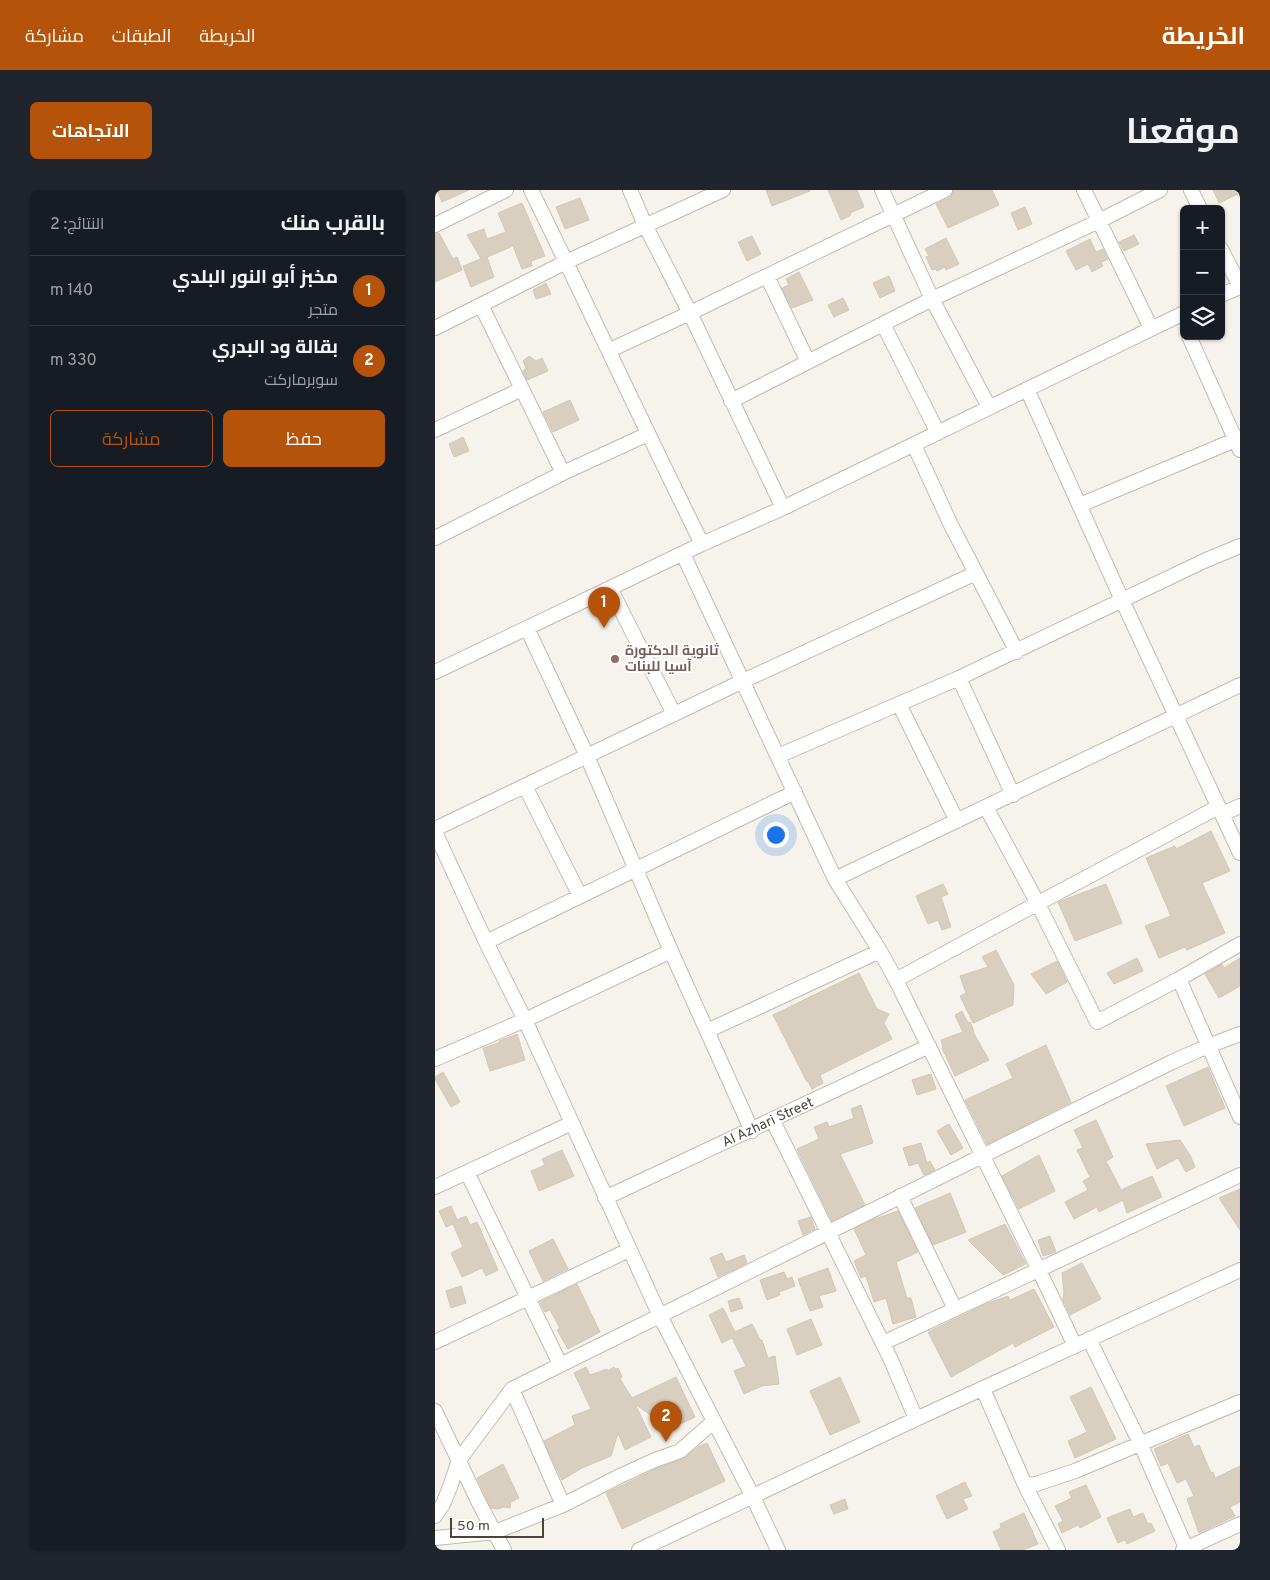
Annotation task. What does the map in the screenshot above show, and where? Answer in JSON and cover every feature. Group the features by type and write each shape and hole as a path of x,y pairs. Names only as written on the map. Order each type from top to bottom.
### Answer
{"street":[{"path":"435,225 506,190"},
{"path":"531,190 703,544"},
{"path":"630,190 645,225 690,313 783,508"},
{"path":"435,328 567,262 723,190"},
{"path":"882,190 932,300 989,407"},
{"path":"610,350 945,190"},
{"path":"1085,190 1151,328"},
{"path":"731,401 883,324 1160,190"},
{"path":"1191,190 1199,205"},
{"path":"1222,250 1240,286 1225,293"},
{"path":"767,276 808,362"},
{"path":"481,305 563,473"},
{"path":"435,672 703,544 783,508 1151,328 1180,318"},
{"path":"883,324 938,433"},
{"path":"1081,505 1239,442 1191,340"},
{"path":"435,430 522,389"},
{"path":"1027,389 1240,853"},
{"path":"435,538 563,473 648,434"},
{"path":"914,445 976,573 1017,652"},
{"path":"778,756 1017,652 1240,546"},
{"path":"683,554 835,879 880,951 929,1046 1075,1346"},
{"path":"777,1550 753,1497 660,1316 525,1020 486,942 435,830 743,681 976,573"},
{"path":"610,588 675,714"},
{"path":"527,628 637,868 751,1131"},
{"path":"959,678 1013,795"},
{"path":"835,879 1240,686"},
{"path":"899,704 957,821"},
{"path":"525,786 580,896"},
{"path":"486,942 795,792"},
{"path":"895,980 1037,902 1120,860 1220,810 1240,806"},
{"path":"986,807 1037,902 1097,1022 1179,979 1240,944"},
{"path":"435,1059 525,1020 671,950"},
{"path":"707,1031 880,951"},
{"path":"1179,979 1240,1118"},
{"path":"435,1516 447,1495 459,1460 512,1389 1172,1062 1240,1034"},
{"name":"Al Azhari Street","path":"605,1198 773,1121 929,1046"},
{"path":"773,1121 883,1343 916,1419"},
{"path":"435,1187 571,1123"},
{"path":"467,1172 560,1364"},
{"path":"883,1343 1240,1175"},
{"path":"900,1196 955,1309"},
{"path":"435,1342 629,1250"},
{"path":"646,1549 916,1419 1240,1270"},
{"path":"1089,1339 1141,1445 1185,1550 1240,1524"},
{"path":"512,1389 563,1505"},
{"path":"983,1389 1025,1484 1058,1550"},
{"path":"1025,1484 1036,1484 1053,1479 1141,1445 1240,1402"},
{"path":"435,1411 504,1550"},
{"path":"435,1538 495,1532 563,1505 620,1476 680,1451 713,1422"}],"building":[{"path":"437,190 469,190 442,202"},
{"path":"766,190 810,190 810,191 772,206"},
{"path":"828,190 857,190 864,207 850,213 851,215 841,220"},
{"path":"954,190 992,190 999,205 948,228 936,204 949,198"},
{"path":"1213,190 1240,190 1240,193 1219,203"},
{"path":"580,198 589,220 565,229 556,207"},
{"path":"522,203 545,256 531,261 532,266 522,269 513,246 487,257 494,277 471,287 463,266 481,259 467,235 484,229 487,239 506,232 498,213"},
{"path":"1025,207 1032,224 1018,230 1011,213"},
{"path":"439,233 453,259 457,257 462,270 435,282 435,234"},
{"path":"1134,235 1139,244 1124,251 1119,242"},
{"path":"752,236 761,254 747,261 738,242"},
{"path":"946,238 959,264 946,270 945,267 937,271 936,269 932,270 926,257 929,256 925,249"},
{"path":"1090,239 1096,252 1103,249 1108,259 1101,262 1103,266 1092,272 1088,264 1076,270 1066,251"},
{"path":"799,272 813,300 792,308 782,288 789,285 786,279"},
{"path":"889,276 895,291 880,298 873,283"},
{"path":"546,283 551,294 536,299 533,290"},
{"path":"843,298 849,310 834,317 828,305"},
{"path":"529,356 536,361 542,358 548,371 527,380 523,371 526,368 523,361"},
{"path":"570,400 579,420 553,432 543,412"},
{"path":"463,437 469,451 454,457 449,444"},
{"path":"1211,831 1230,871 1202,883 1225,933 1187,950 1185,947 1159,958 1145,926 1171,916 1146,858 1175,846 1176,849"},
{"path":"943,884 948,894 941,897 951,927 942,930 938,920 928,924 916,896"},
{"path":"1106,884 1122,923 1075,941 1058,902"},
{"path":"996,950 1014,985 1013,1005 973,1023 960,996 966,993 960,976 988,967 982,957"},
{"path":"1137,958 1143,971 1114,984 1107,973"},
{"path":"1240,958 1240,986 1219,998 1205,974 1222,964 1224,968"},
{"path":"1057,961 1067,982 1046,994 1031,974"},
{"path":"859,973 877,1009 889,1014 884,1023 892,1039 820,1075 823,1083 812,1089 773,1015"},
{"path":"962,1011 968,1023 970,1022 973,1032 989,1060 955,1076 942,1048 941,1040 963,1032 955,1015"},
{"path":"517,1034 525,1060 490,1071 483,1048"},
{"path":"1046,1045 1071,1102 987,1144 965,1100 1013,1078 1006,1064"},
{"path":"1208,1067 1225,1108 1184,1126 1166,1086"},
{"path":"443,1072 460,1102 451,1107 435,1079 435,1077"},
{"path":"931,1074 936,1089 917,1095 912,1080"},
{"path":"861,1105 873,1143 840,1154 865,1205 832,1221 797,1149 819,1139 814,1127 827,1122 829,1127 854,1118 851,1109"},
{"path":"1096,1120 1113,1157 1106,1161 1121,1190 1152,1176 1162,1197 1127,1213 1123,1200 1099,1212 1097,1207 1074,1219 1065,1202 1088,1190 1083,1181 1090,1177 1077,1150 1083,1148 1074,1130"},
{"path":"949,1124 963,1148 951,1155 937,1131"},
{"path":"1180,1140 1195,1167 1186,1172 1178,1158 1157,1169 1146,1144"},
{"path":"921,1143 927,1163 930,1161 935,1170 924,1175 918,1163 909,1166 903,1148"},
{"path":"562,1150 574,1176 539,1191 531,1171 545,1165 542,1159"},
{"path":"1039,1155 1055,1191 1019,1209 1002,1176"},
{"path":"1240,1189 1240,1230 1219,1198"},
{"path":"950,1193 966,1232 933,1245 915,1208"},
{"path":"451,1206 457,1220 466,1216 470,1225 477,1222 498,1270 486,1276 482,1268 462,1277 451,1253 463,1247 453,1224 446,1227 439,1211"},
{"path":"898,1211 918,1252 896,1262 907,1298 911,1298 916,1317 893,1324 886,1298 874,1302 866,1276 861,1278 854,1261 866,1255 854,1229 872,1220"},
{"path":"811,1217 815,1229 803,1235 798,1221"},
{"path":"1005,1224 1026,1264 1003,1275 968,1240"},
{"path":"1050,1236 1056,1252 1043,1256 1038,1240"},
{"path":"553,1239 568,1269 543,1281 529,1251"},
{"path":"722,1253 726,1262 744,1255 747,1263 718,1277 710,1258"},
{"path":"1082,1263 1101,1299 1070,1315 1063,1300 1062,1273"},
{"path":"828,1268 836,1291 819,1296 823,1307 810,1311 798,1279"},
{"path":"784,1272 787,1279 792,1277 795,1286 779,1292 780,1295 767,1300 760,1280"},
{"path":"577,1284 600,1332 568,1349 557,1330 560,1328 550,1310 545,1312 540,1302"},
{"path":"461,1286 466,1303 451,1308 446,1291"},
{"path":"1034,1289 1054,1327 1015,1347 1013,1343 951,1377 928,1332 986,1304 1008,1296 1010,1300"},
{"path":"739,1298 743,1308 731,1312 728,1301"},
{"path":"723,1308 735,1332 752,1324 762,1340 768,1358 775,1356 779,1384 762,1386 744,1394 734,1371 746,1366 732,1338 722,1343 709,1315"},
{"path":"811,1319 822,1345 797,1355 787,1329"},
{"path":"586,1367 590,1375 607,1369 608,1371 614,1367 615,1369 618,1368 622,1377 620,1379 632,1398 676,1377 695,1417 670,1429 635,1404 651,1437 625,1450 618,1433 611,1456 582,1468 562,1480 544,1441 575,1425 572,1416 591,1409 574,1373"},
{"path":"840,1377 860,1422 830,1435 810,1391"},
{"path":"1091,1387 1116,1439 1075,1458 1068,1441 1087,1432 1070,1397"},
{"path":"1188,1434 1194,1447 1199,1445 1215,1478 1240,1466 1240,1502 1230,1507 1235,1516 1199,1533 1187,1499 1194,1496 1186,1479 1177,1483 1168,1463 1161,1466 1154,1449"},
{"path":"707,1443 725,1481 622,1529 606,1493 658,1468 683,1459 698,1447"},
{"path":"503,1464 519,1498 511,1502 510,1508 491,1508 477,1478"},
{"path":"965,1482 972,1496 963,1499 968,1509 947,1519 936,1496"},
{"path":"1086,1485 1101,1517 1080,1528 1078,1525 1062,1533 1058,1524 1063,1521 1055,1506 1072,1498 1069,1492"},
{"path":"845,1499 848,1509 834,1514 830,1505"},
{"path":"1130,1509 1133,1517 1143,1513 1148,1524 1151,1523 1155,1531 1127,1544 1125,1540 1118,1543 1107,1518"},
{"path":"1024,1513 1038,1544 1023,1550 1001,1550 993,1532 1001,1528 1000,1524"}],"place":[{"name":"مخبز أبو النور البلدي","path":"604,628"},
{"name":"ثانوية الدكتورة آسيا للبنات","path":"615,659"},
{"name":"بقالة ود البدري","path":"666,1442"}]}
